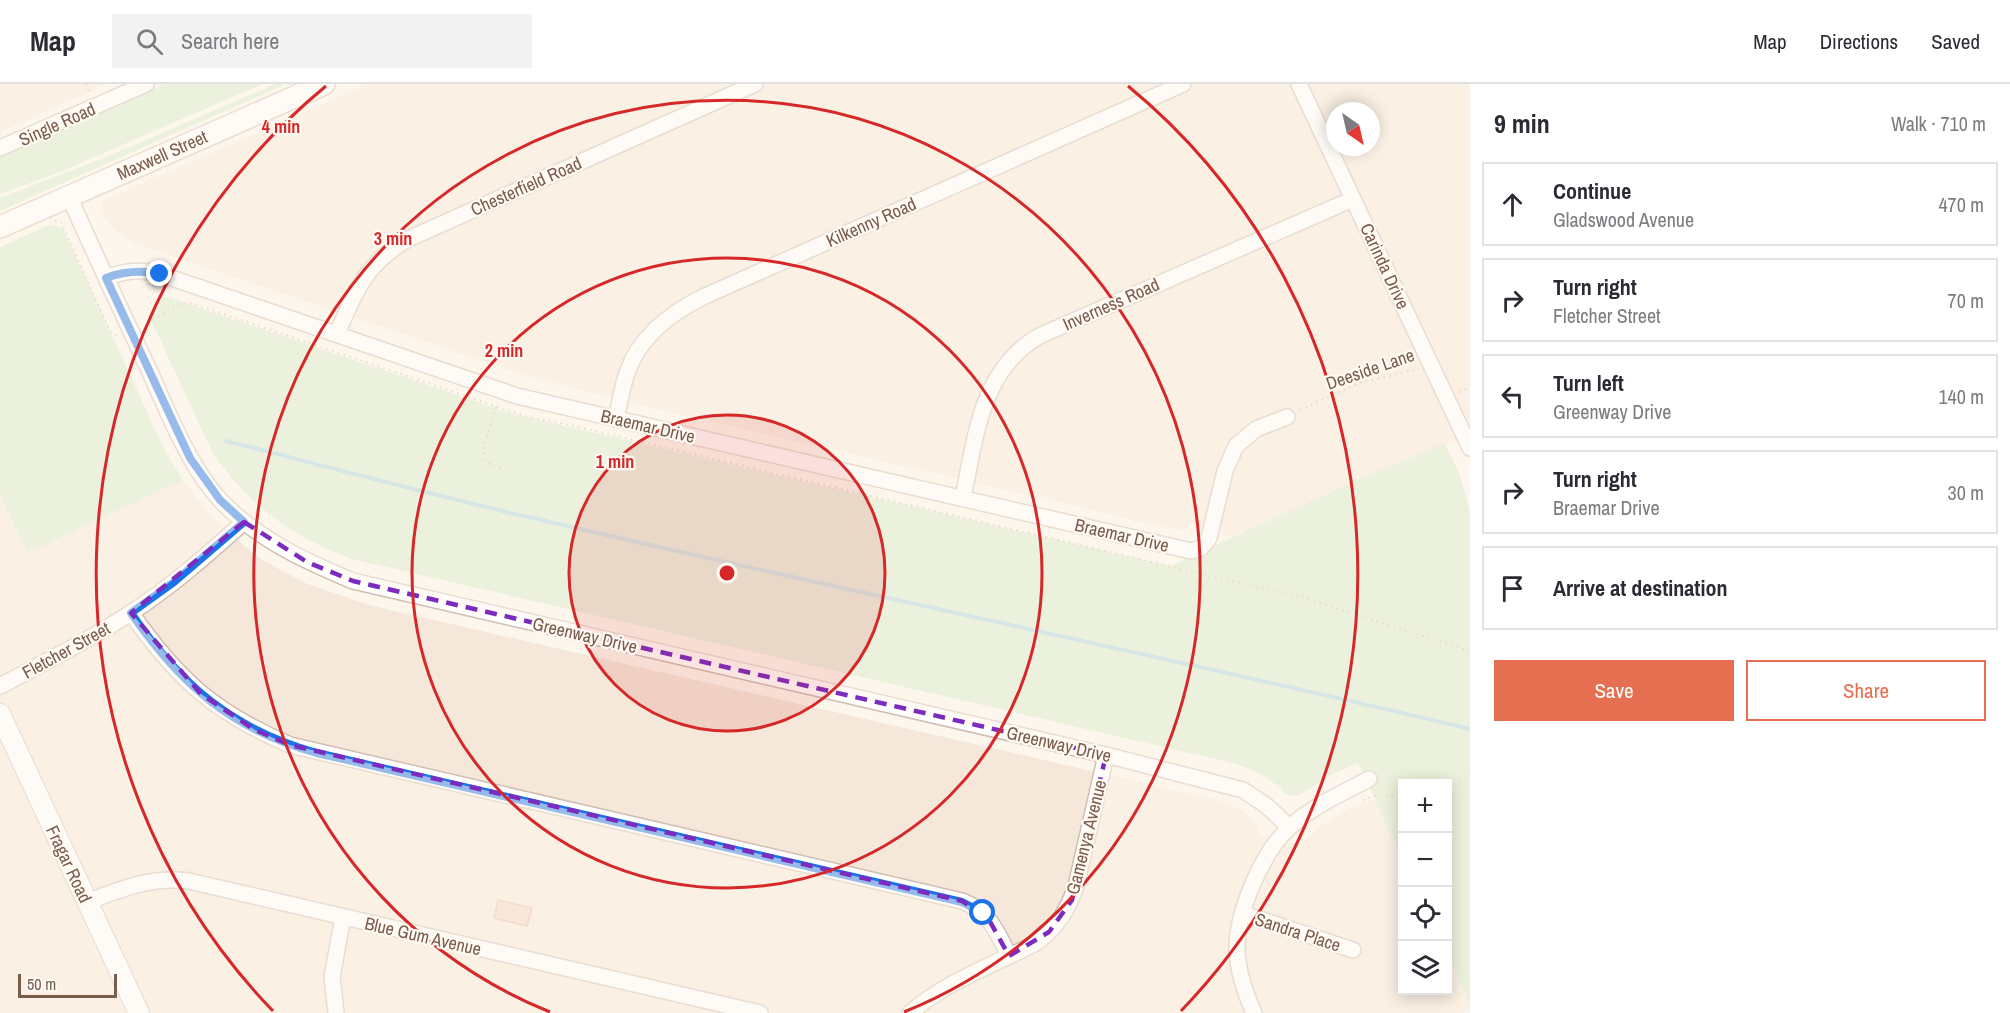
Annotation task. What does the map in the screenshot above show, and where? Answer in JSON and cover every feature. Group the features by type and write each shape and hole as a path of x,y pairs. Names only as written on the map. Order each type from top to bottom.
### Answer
{"main road":[{"name":"Maxwell Street","path":"0,227 324,84"}],"street":[{"name":"Single Road","path":"0,148 146,84"},
{"name":"Chesterfield Road","path":"337,334 363,278 385,254 406,240 755,84"},
{"name":"Kilkenny Road","path":"616,418 627,373 637,353 661,324 683,307 1183,84"},
{"name":"Carinda Drive","path":"1299,84 1470,448"},
{"name":"Greenway Drive","path":"69,196 190,458 220,500 244,522 271,543 307,562 353,581 1106,755 1244,790 1267,806 1289,827"},
{"name":"Inverness Road","path":"963,497 983,407 990,388 1008,362 1029,342 1353,199"},
{"name":"Braemar Drive","path":"106,278 131,271 153,272 517,396 1186,550 1201,548 1209,538 1225,471 1236,446 1256,429 1287,417"},
{"name":"Fletcher Street","path":"0,686 131,613 190,569 244,522"},
{"path":"131,613 163,656 201,694 255,730 290,745 962,902 976,908 988,918 998,932 1009,956"},
{"name":"Fragar Road","path":"0,714 139,1013"},
{"name":"Gamenya Avenue","path":"910,1013 938,992 1032,945 1049,932 1062,917 1072,900 1106,755"},
{"path":"1254,1013 1246,994 1238,959 1237,940 1250,892 1262,864 1289,827 1323,802 1369,779"},
{"name":"Blue Gum Avenue","path":"87,902 131,885 178,880 759,1013"},
{"name":"Sandra Place","path":"1244,914 1353,950"},
{"path":"336,1013 332,977 343,917"}],"path":[{"path":"55,221 61,222 110,331 121,339"},
{"name":"Deeside Lane","path":"1287,417 1359,383 1419,369 1430,362"},
{"path":"1465,389 1470,387"},
{"path":"496,407 483,453 486,462 501,468"},
{"path":"1452,785 1470,776"},
{"path":"1363,800 1377,795 1398,798"}],"highlighted area":[{"path":"244,522 307,562 353,581 1106,755 1072,900 1049,932 1009,956 988,918 962,901 290,745 255,730 201,694 131,613"}],"shaded area":[{"path":"0,84 107,84 0,132"},
{"path":"368,84 1470,84 1470,434 1383,468 1232,537 1192,524 1182,531 641,405 521,374 131,242 112,228 100,211 103,201"},
{"path":"183,480 214,520 262,560 305,583 369,605 1218,800 1244,812 1258,824 1260,836 1301,844 1339,814 1356,805 1376,800 1398,849 1398,995 1452,995 1452,965 1470,1004 1470,1009 1462,1013 0,1013 0,495 27,553"}],"green space":[{"path":"164,84 263,84 55,174 0,194 0,156"},
{"path":"275,84 286,84 0,211 0,198 109,156"},
{"path":"51,224 63,228 164,449 183,480 27,553 0,495 0,247"},
{"path":"166,297 171,298 514,414 1170,566 1383,468 1444,443 1459,472 1470,512 1470,1004 1452,965 1452,779 1398,779 1398,849 1358,763 1333,774 1298,796 1286,795 1260,774 1228,762 352,559 290,529 256,503 226,471 212,452 151,320 151,312 159,301"}],"building":[{"path":"498,900 532,908 527,926 494,918"}],"waterway":[{"path":"226,441 524,516 1234,674 1470,729"}],"route":[{"path":"160,274 131,271 106,278 190,458 220,500 244,522 174,582 131,613 163,656 186,681 219,708 255,730 290,745 317,753 962,902 970,904 983,913"}]}
